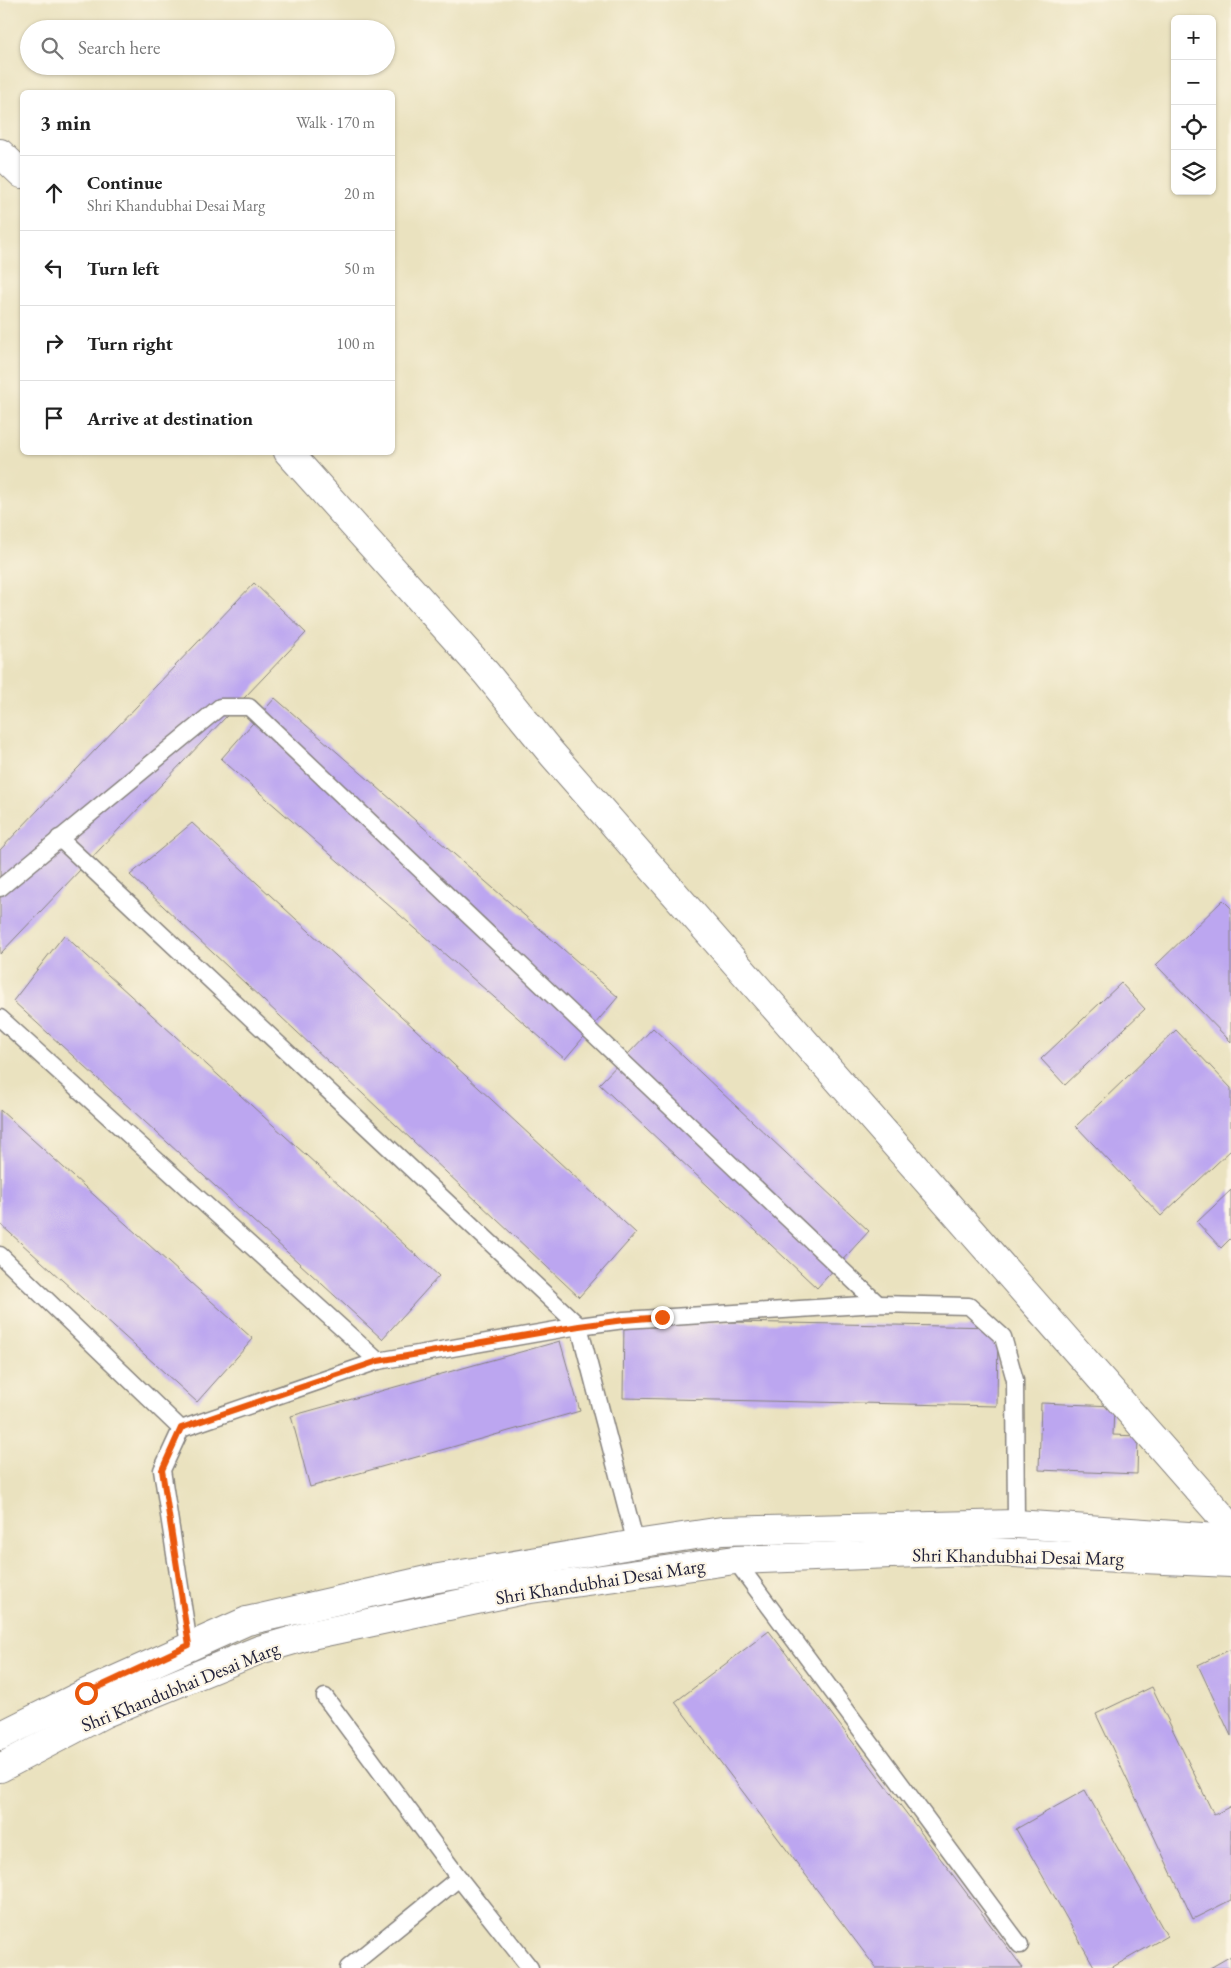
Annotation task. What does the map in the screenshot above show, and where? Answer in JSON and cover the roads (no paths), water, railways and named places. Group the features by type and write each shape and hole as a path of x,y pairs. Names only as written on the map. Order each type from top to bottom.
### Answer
{"main road":[{"path":"0,153 20,172"},
{"path":"291,455 486,672 552,754 1231,1527"},
{"name":"Shri Khandubhai Desai Marg","path":"0,1736 189,1645 247,1621 427,1580 636,1544 722,1531 1016,1524 1231,1539"},
{"name":"Shri Khandubhai Desai Marg","path":"0,1768 105,1713 259,1650 311,1635 524,1590 734,1560 969,1551 1231,1563"}],"lane":[{"path":"0,888 220,707 249,706 878,1304"},
{"path":"59,838 579,1326 636,1544"},
{"path":"0,1018 378,1361"},
{"path":"0,1255 181,1428"},
{"path":"189,1645 162,1470 181,1428 378,1361 579,1326 624,1320 878,1304 969,1306 1003,1337 1015,1380 1016,1524"},
{"path":"734,1560 1020,1945"},
{"path":"325,1697 459,1878 530,1968"},
{"path":"348,1968 459,1878"}]}
